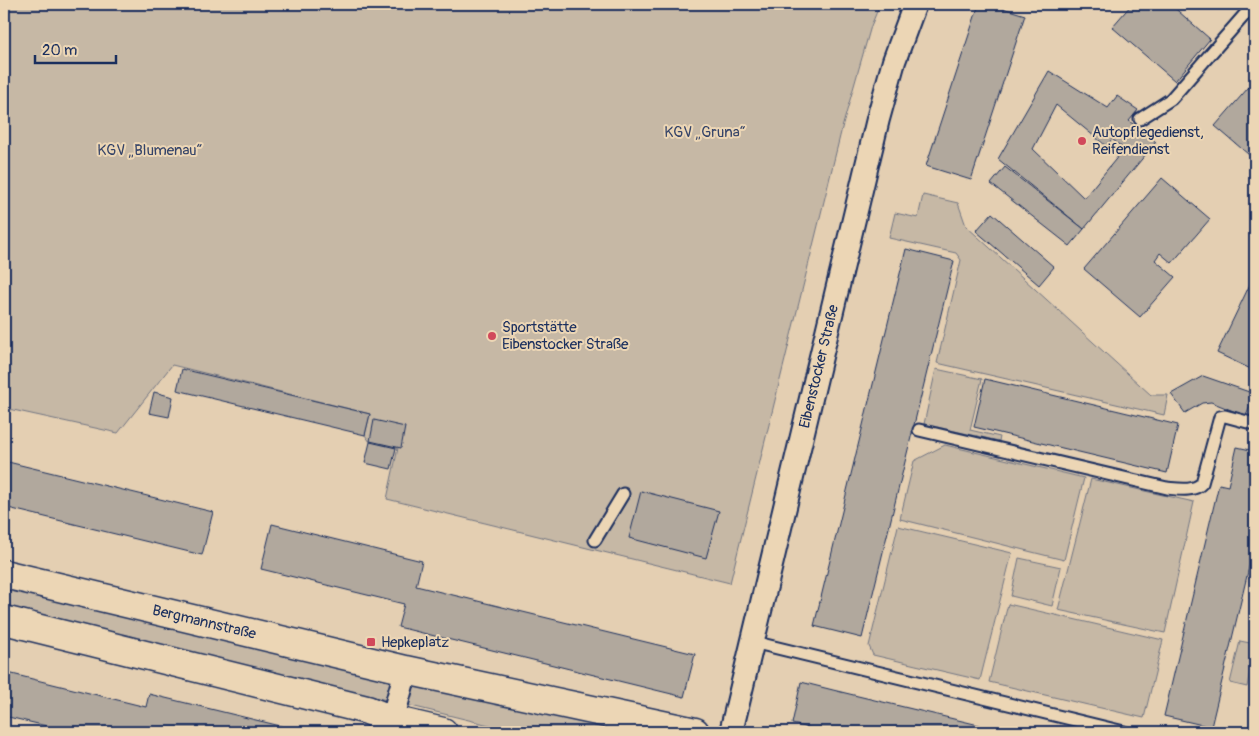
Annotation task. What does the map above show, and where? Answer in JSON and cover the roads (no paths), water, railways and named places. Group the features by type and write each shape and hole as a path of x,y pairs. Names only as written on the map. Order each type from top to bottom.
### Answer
{"street":[{"name":"Eibenstocker Straße","path":"731,732 878,119 894,61 915,4"},
{"name":"Bergmannstraße","path":"4,574 406,670"},
{"path":"4,620 368,710 390,726 444,732"},
{"path":"390,726 406,670 695,732"}],"lane":[{"path":"1140,119 1171,99 1254,4"},
{"path":"918,430 1167,488 1187,489 1198,487 1202,483 1220,417 1225,416 1255,424"},
{"path":"595,540 623,494"},
{"path":"753,642 1124,732"}],"place":[{"name":"Autopflegedienst, Reifendienst","path":"1082,141"},
{"name":"Sportstätte Eibenstocker Straße","path":"492,336"},
{"name":"Hepkeplatz","path":"371,642"}],"park label":[{"name":"KGV „Gruna“","path":"705,132"},
{"name":"KGV „Blumenau“","path":"150,150"}]}
